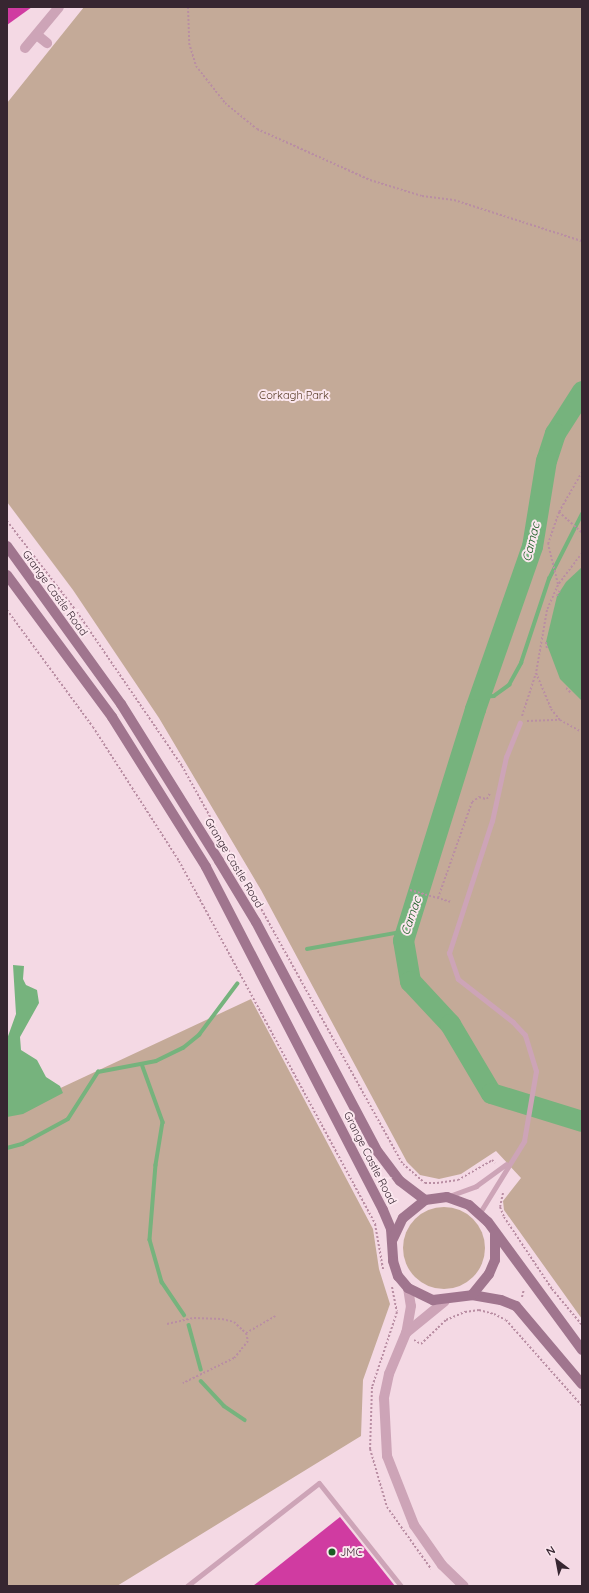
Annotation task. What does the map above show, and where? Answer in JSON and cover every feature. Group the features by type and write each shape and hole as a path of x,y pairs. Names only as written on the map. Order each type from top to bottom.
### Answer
{"main road":[{"name":"Grange Castle Road","path":"7,546 121,704 203,834 256,922 389,1169 425,1200 403,1218 392,1245"},
{"name":"Grange Castle Road","path":"7,575 112,717 206,868 372,1188 391,1229 395,1268 408,1288"},
{"path":"425,1200 447,1198 469,1205 479,1214 582,1350"},
{"path":"472,1295 489,1274 495,1260 495,1234"},
{"path":"408,1288 422,1296 445,1301 472,1295 501,1300 516,1306 582,1384"}],"street":[{"path":"25,48 59,7"},
{"path":"37,35 47,43"},
{"path":"408,1288 412,1306 409,1336"},
{"path":"445,1301 409,1336 389,1374 384,1398 387,1456 414,1525 442,1565 464,1586"}],"lane":[{"path":"479,1214 488,1204 507,1164 524,1141 533,1097 536,1071 525,1035 513,1022 458,979 449,953 492,821 506,757 520,723"},
{"path":"447,1198 476,1186 507,1164"},
{"path":"187,1586 320,1483 401,1586"}],"path":[{"path":"188,7 189,43 196,66 225,104 257,129 370,180 422,196 454,200 582,241"},
{"path":"558,585 548,544 559,512 582,472"},
{"path":"559,512 570,525 581,532"},
{"path":"520,723 536,673 547,610 558,585 582,553"},
{"path":"557,596 560,590"},
{"path":"7,610 93,727 179,861 375,1224 382,1266 387,1275"},
{"path":"546,642 547,648"},
{"path":"536,673 551,709 560,720 582,732"},
{"path":"566,688 571,693"},
{"path":"520,723 539,718 560,720"},
{"path":"438,898 472,802 479,797 486,799"},
{"path":"410,890 451,902"},
{"path":"486,1166 492,1160 497,1165"},
{"path":"389,1169 401,1161"},
{"path":"360,1195 372,1188"},
{"path":"504,1190 500,1207 504,1217 552,1289 582,1325"},
{"path":"390,1280 397,1312 392,1328"},
{"path":"409,1336 421,1344 446,1320 465,1312 479,1310 503,1319 582,1406"},
{"path":"503,1319 508,1313"},
{"path":"246,1333 276,1316"},
{"path":"167,1324 194,1318 222,1318 234,1322 246,1333 248,1341 234,1358 183,1383"}],"green space":[{"name":"Corkagh Park","path":"84,7 582,7 582,1319 504,1210 503,1201 521,1178 496,1151 461,1174 439,1179 420,1175 407,1162 261,890 159,718 73,590 7,502 7,103"},
{"path":"251,999 373,1229 379,1269 390,1304 363,1380 361,1436 117,1586 7,1586 7,1113"},
{"path":"444,1207 460,1210 473,1219 482,1232 485,1248 482,1264 473,1277 460,1286 444,1289 428,1286 415,1277 406,1264 403,1248 406,1232 415,1219 428,1210"}],"shaded area":[{"path":"582,567 582,701 560,679 546,642 557,596 566,582"},
{"path":"13,965 24,966 23,979 26,985 37,990 39,1003 20,1037 21,1050 37,1060 46,1077 60,1086 63,1093 23,1114 7,1117 7,1039 16,1014"}],"building":[{"path":"7,7 32,7 7,25"},
{"name":"JMC","path":"340,1517 395,1586 253,1586"}],"waterway":[{"name":"Camac","path":"582,391 555,433 546,460 532,546 475,709 403,940 410,981 450,1024 491,1093 582,1121"},
{"name":"Camac","path":"479,697 494,696 509,685 521,663 549,579 582,514"},
{"path":"307,949 406,931"},
{"path":"7,1148 22,1144 68,1119 98,1072 156,1061 183,1048 199,1035 237,984"},
{"path":"142,1064 163,1122 156,1165 150,1240 162,1282 184,1315"},
{"path":"189,1325 201,1369"},
{"path":"201,1381 224,1406 245,1420"}],"place":[{"name":"JMC","path":"332,1552"}]}
